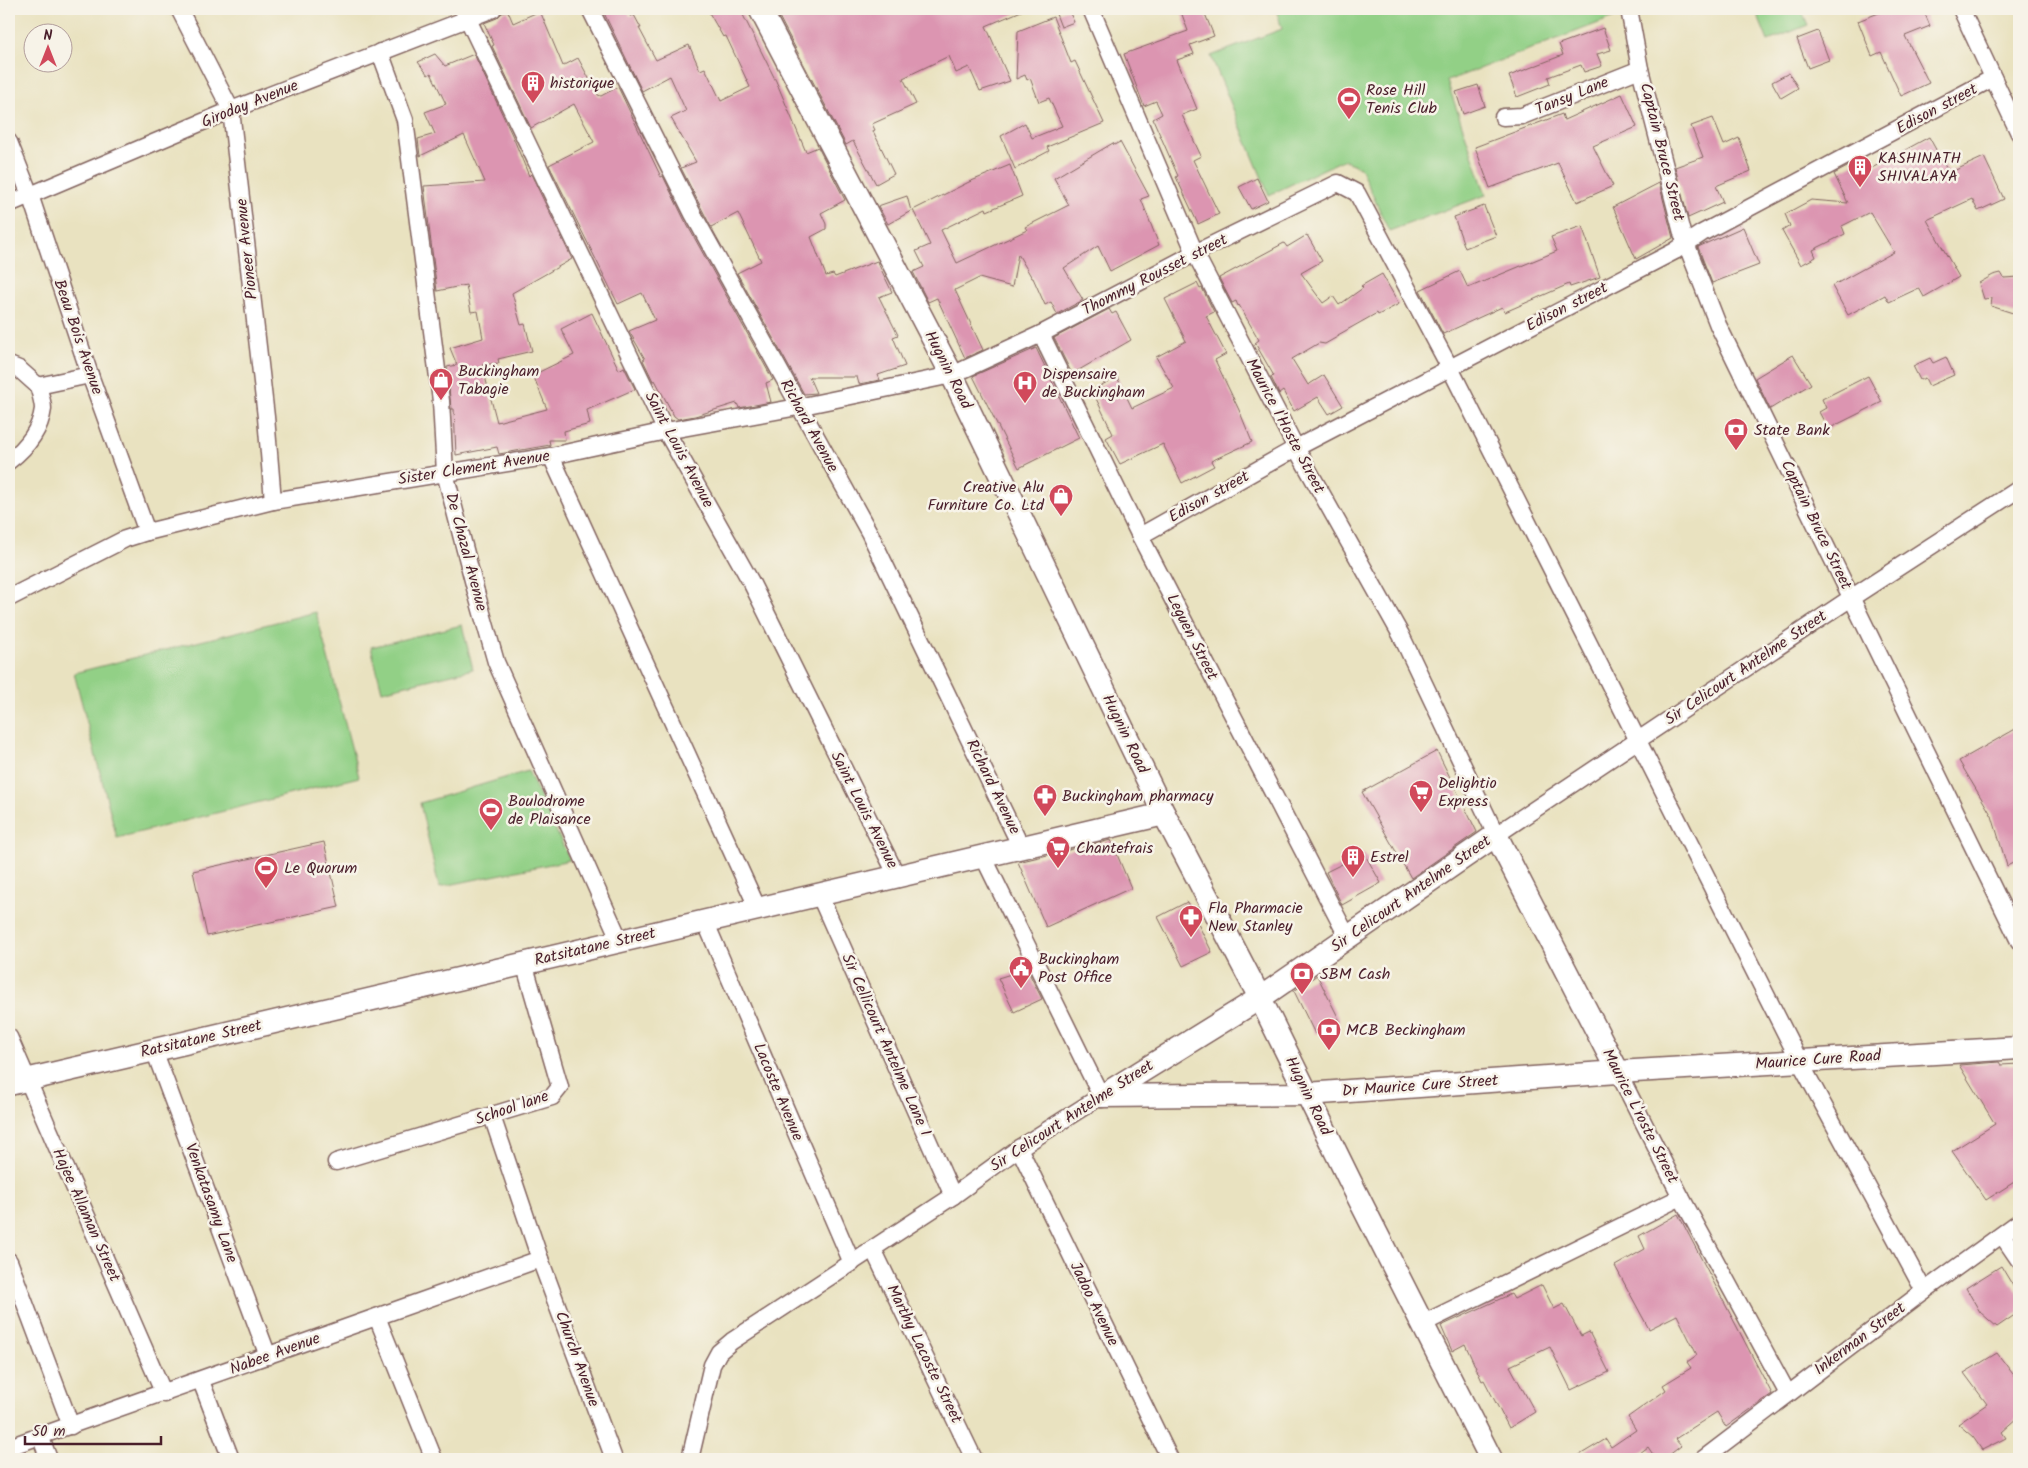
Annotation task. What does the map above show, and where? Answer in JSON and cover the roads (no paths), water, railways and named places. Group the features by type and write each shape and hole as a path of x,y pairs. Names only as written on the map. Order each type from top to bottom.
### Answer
{"main road":[{"name":"Hugnin Road","path":"760,9 952,375 1164,814 1260,998 1491,1459"},
{"name":"Ratsitatane Street","path":"18,1082 1164,814"},
{"name":"Sir Celicourt Antelme Street","path":"1101,1096 1260,998 1496,835"},
{"name":"Maurice L'roste Street","path":"1496,835 1618,1072"},
{"name":"Maurice Cure Road","path":"1618,1072 2019,1048"},
{"name":"Dr Maurice Cure Street","path":"1101,1096 1307,1094 1618,1072"}],"street":[{"name":"Pioneer Avenue","path":"179,9 231,110 266,417 273,501"},
{"name":"Giroday Avenue","path":"9,204 231,110 380,52 465,14 493,9"},
{"name":"Richard Avenue","path":"590,9 692,214 870,534 1021,847"},
{"name":"Maurice I'Hoste Street","path":"1091,9 1195,253 1296,448 1401,635 1496,835"},
{"name":"Captain Bruce Street","path":"1629,9 1640,69 1686,244 1718,325 2019,941"},
{"path":"1961,9 2019,133"},
{"name":"Saint Louis Avenue","path":"465,14 666,431 751,582 898,876"},
{"name":"De Chazal Avenue","path":"380,52 406,120 441,401 444,473 496,662 620,941"},
{"name":"Tansy Lane","path":"1503,117 1522,116 1640,69"},
{"name":"Edison street","path":"1140,536 1296,448 1676,252 1702,233 1993,78"},
{"name":"Beau Bois Avenue","path":"9,142 30,195 90,376 147,532"},
{"name":"Thommy Rousset street","path":"952,375 1041,334 1195,253 1338,183 1358,193 1450,368"},
{"name":"Leguen Street","path":"1041,334 1140,536 1348,938"},
{"path":"9,365 19,368 38,386 43,408 38,428 24,449 9,461"},
{"path":"1450,368 1800,1062 1924,1291"},
{"name":"Sister Clement Avenue","path":"9,598 125,539 273,501 551,456 666,431 798,407 952,375"},
{"path":"38,386 90,376"},
{"path":"551,456 758,908"},
{"name":"Sir Celicourt Antelme Street","path":"1496,835 1851,598 2019,489"},
{"path":"983,856 1101,1096"},
{"name":"Sir Cellicourt Antelme Lane I","path":"819,894 953,1196"},
{"name":"Lacoste Avenue","path":"705,921 852,1264"},
{"name":"School lane","path":"336,1162 552,1097 560,1087 524,964"},
{"name":"Hajee Allaman Street","path":"9,1037 18,1082 164,1394"},
{"name":"Venkatasamy Lane","path":"154,1050 268,1356"},
{"name":"Maurice L'roste Street","path":"1618,1072 1681,1197 1788,1394"},
{"name":"Sir Celicourt Antelme Street","path":"690,1459 712,1365 719,1352 732,1341 953,1196 1018,1148 1101,1096"},
{"name":"Church Avenue","path":"492,1116 540,1259 614,1459"},
{"name":"Jadoo Avenue","path":"1018,1148 1170,1459"},
{"path":"1422,1324 1681,1197"},
{"name":"Inkerman Street","path":"1703,1459 1924,1291 2019,1222"},
{"path":"2002,1235 2019,1260"},
{"name":"Marthy Lacoste Street","path":"873,1249 974,1459"},
{"name":"Nabee Avenue","path":"9,1448 540,1259"},
{"path":"9,1261 71,1426"},
{"path":"377,1317 434,1459"},
{"path":"200,1381 231,1459"},
{"path":"40,1436 49,1459"}],"place":[{"name":"historique","path":"533,104"},
{"name":"Rose Hill Tenis Club","path":"1349,120"},
{"name":"KASHINATH SHIVALAYA","path":"1860,188"},
{"name":"Buckingham Tabagie","path":"441,401"},
{"name":"Dispensaire de Buckingham","path":"1025,404"},
{"name":"State Bank","path":"1736,451"},
{"name":"Creative Alu Furniture Co. Ltd","path":"1061,517"},
{"name":"Delightio Express","path":"1421,813"},
{"name":"Buckingham pharmacy","path":"1045,817"},
{"name":"Boulodrome de Plaisance","path":"491,831"},
{"name":"Chantefrais","path":"1058,869"},
{"name":"Estrel","path":"1353,878"},
{"name":"Le Quorum","path":"266,889"},
{"name":"Fla Pharmacie New Stanley","path":"1191,938"},
{"name":"Buckingham Post Office","path":"1021,989"},
{"name":"SBM Cash","path":"1302,995"},
{"name":"MCB Beckingham","path":"1329,1051"}]}
